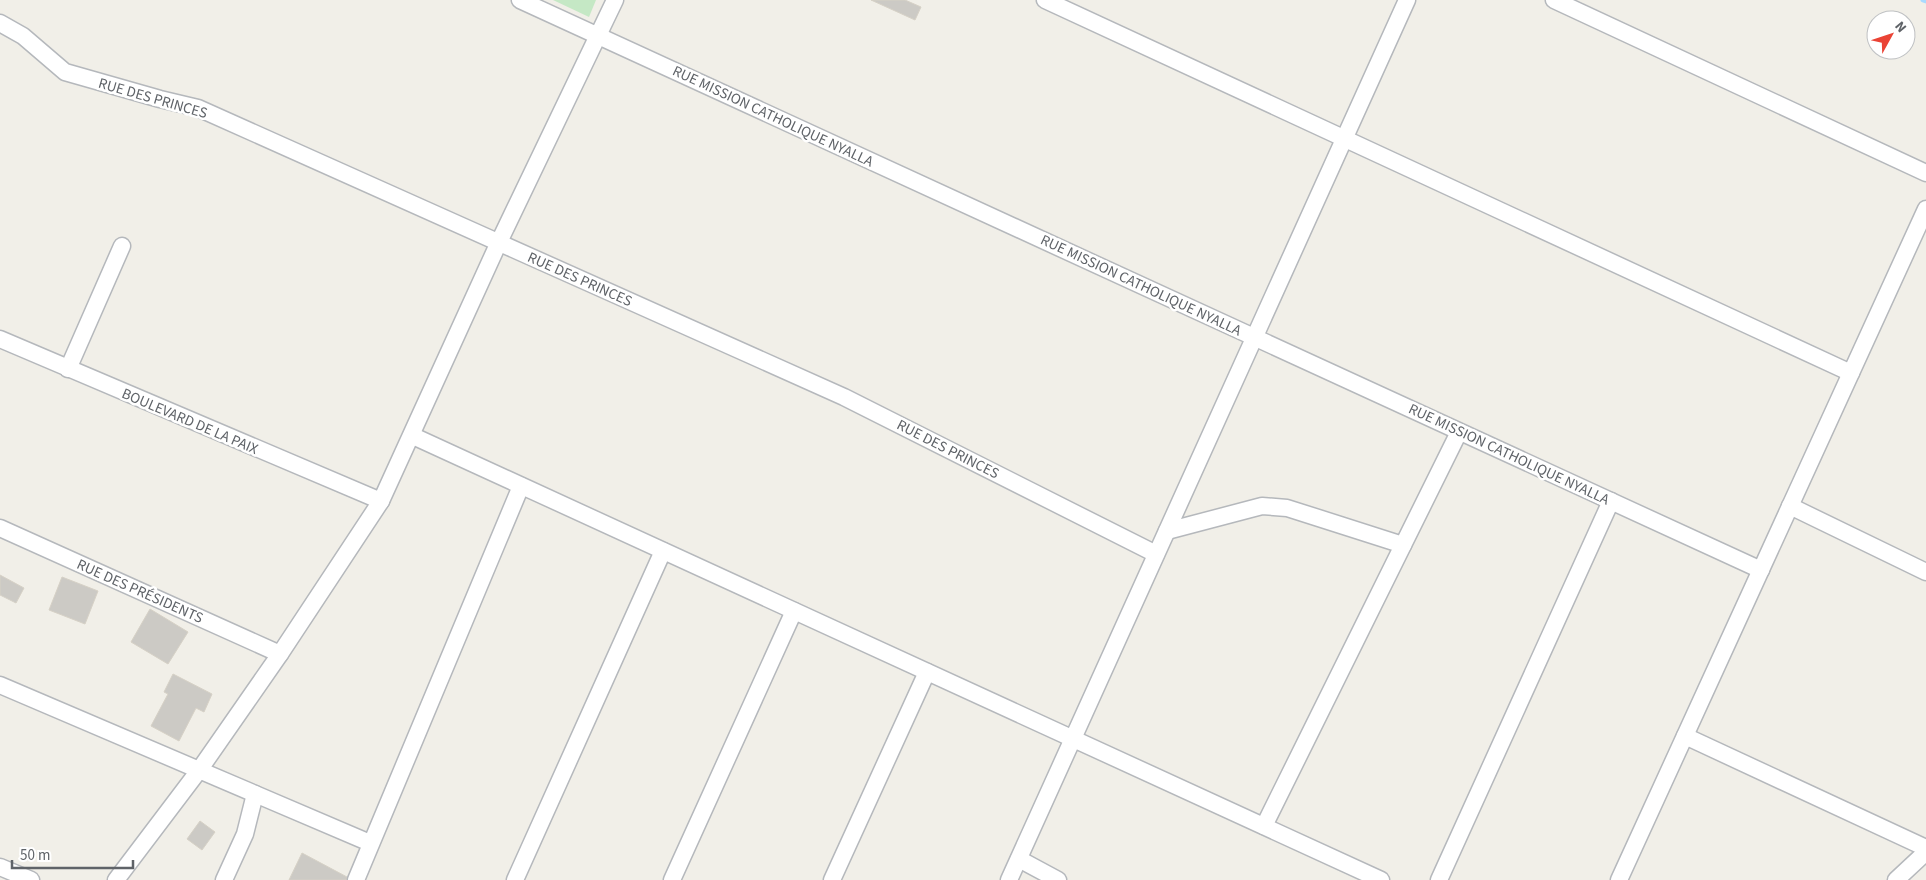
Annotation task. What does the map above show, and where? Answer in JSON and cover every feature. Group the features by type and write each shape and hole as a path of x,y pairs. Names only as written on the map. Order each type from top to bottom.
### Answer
{"street":[{"name":"RUE MISSION CATHOLIQUE NYALLA","path":"520,0 1761,570"},
{"path":"116,880 200,769 382,502 499,242 615,0"},
{"path":"1045,0 1851,373"},
{"path":"1009,880 1407,0"},
{"path":"1554,0 1926,172"},
{"name":"RUE DES PRINCES","path":"0,23 23,36 65,72 198,108 844,397 1156,554"},
{"path":"1619,880 1926,209"},
{"path":"68,369 122,246"},
{"name":"BOULEVARD DE LA PAIX","path":"0,339 382,502"},
{"path":"1264,826 1459,432"},
{"path":"413,436 1381,880"},
{"path":"356,880 521,486"},
{"path":"1439,880 1612,501"},
{"path":"1167,531 1262,506 1287,508 1403,545"},
{"path":"1790,506 1926,572"},
{"name":"RUE DES PRÉSIDENTS","path":"0,528 280,654"},
{"path":"516,880 663,551"},
{"path":"672,880 794,611"},
{"path":"832,880 927,672"},
{"path":"0,686 200,769 370,843"},
{"path":"1685,736 1926,848"},
{"path":"224,880 245,834 255,794"},
{"path":"1896,880 1926,852"},
{"path":"1019,859 1058,880"},
{"path":"0,867 31,880"}],"green space":[{"path":"553,0 596,0 589,17"}],"building":[{"path":"871,0 905,0 921,7 915,20"},
{"path":"0,575 24,588 16,603 0,595"},
{"path":"62,577 98,591 85,624 49,610"},
{"path":"150,609 188,632 168,664 131,642"},
{"path":"173,674 212,694 204,712 196,708 179,741 151,726 168,694 164,692"},
{"path":"200,821 215,832 202,850 187,839"},
{"path":"302,853 347,877 346,880 289,880"}]}
